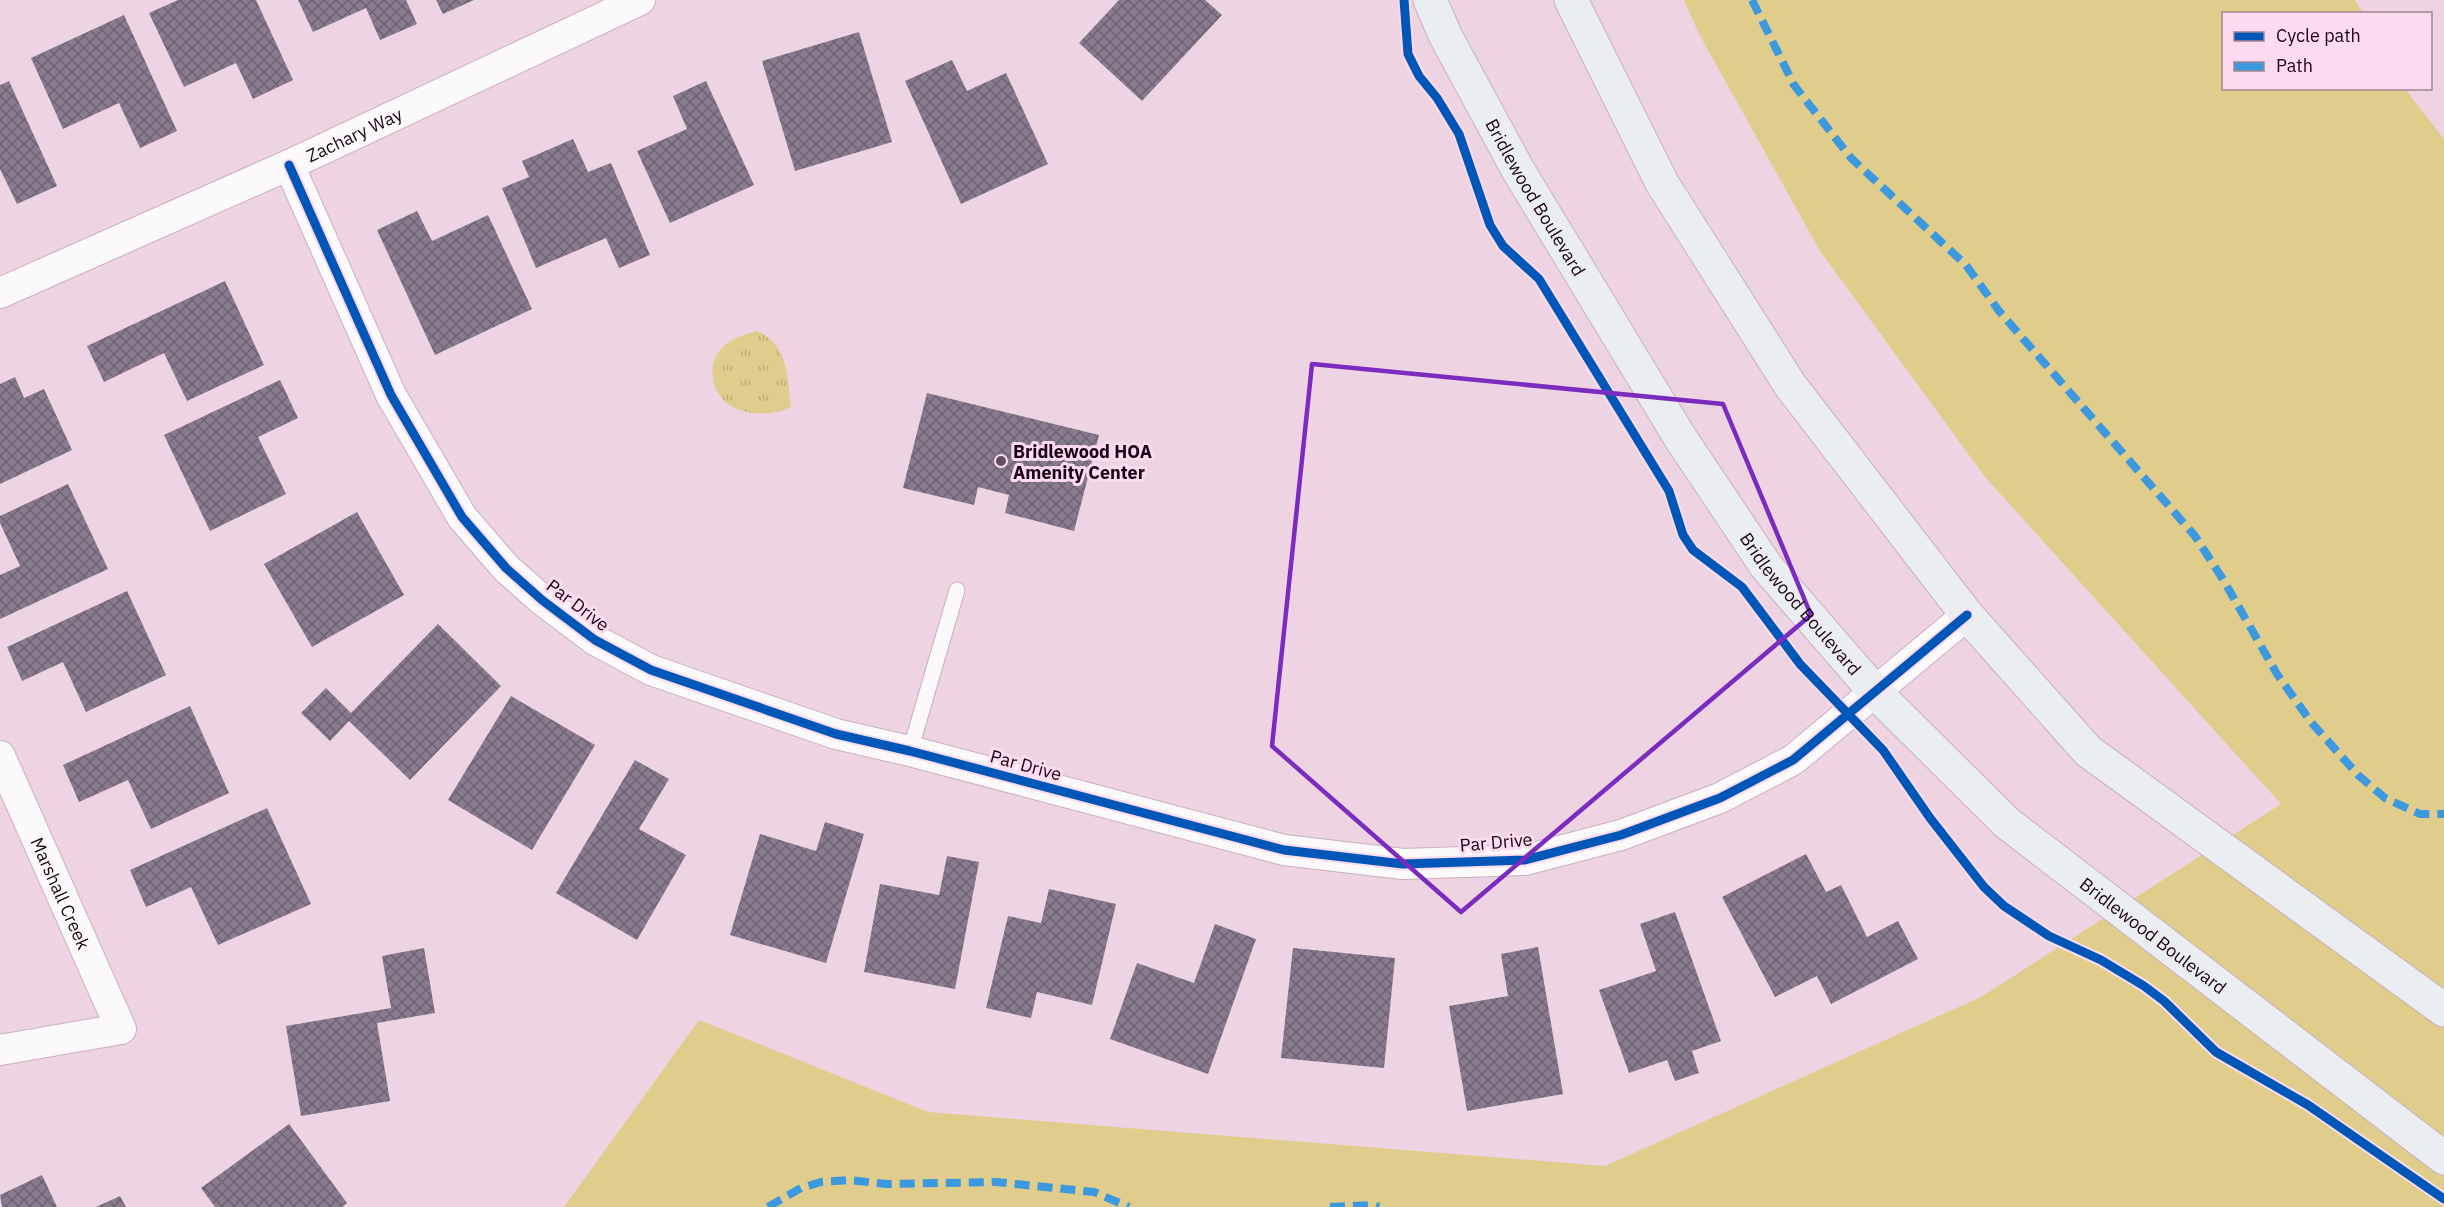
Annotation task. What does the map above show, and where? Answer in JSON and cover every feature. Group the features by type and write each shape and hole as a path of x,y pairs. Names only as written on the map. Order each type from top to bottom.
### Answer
{"main road":[{"name":"Bridlewood Boulevard","path":"1430,0 1446,37 1518,170 1681,439 1766,566 1876,693 2007,823 2444,1158"},
{"path":"1571,0 1662,183 1790,385 1967,615 2088,751 2444,1010"}],"street":[{"name":"Zachary Way","path":"0,293 290,165 640,0"},
{"name":"Par Drive","path":"290,165 391,395 462,517 506,568 542,600 595,640 651,670 836,734 910,751 1284,850 1403,864 1525,860 1621,835 1720,798 1793,760 1967,615"},
{"name":"Marshall Creek","path":"0,756 121,1029 0,1050"}],"lane":[{"path":"910,751 957,590"}],"highlighted area":[{"path":"1312,364 1723,404 1811,615 1461,912 1272,746"}],"green space":[{"path":"1684,0 2355,0 2362,12 2222,12 2222,90 2406,90 2444,139 2444,1207 564,1207 699,1020 928,1112 1605,1166 1981,997 2281,804 1985,477 1820,251 1699,34"},
{"path":"757,331 767,337 781,353 787,373 791,407 767,413 742,411 722,399 716,389 713,367 719,351 733,339"}],"building":[{"path":"178,0 256,0 293,80 253,99 236,63 184,87 149,13"},
{"path":"298,0 406,0 417,24 380,40 366,8 313,32"},
{"path":"436,0 474,0 443,14"},
{"path":"1119,0 1205,0 1222,15 1142,101 1079,43"},
{"path":"124,15 177,131 140,148 119,103 63,129 31,58"},
{"path":"859,32 892,142 795,171 762,61"},
{"path":"952,60 967,91 1006,73 1048,164 961,204 905,81"},
{"path":"9,81 57,186 17,204 0,169 0,85"},
{"path":"706,81 754,185 670,223 637,151 687,129 673,96"},
{"path":"573,139 588,172 611,163 650,255 619,268 606,238 536,268 502,188 529,177 522,161"},
{"path":"417,211 432,241 488,215 532,309 435,355 377,230"},
{"path":"225,281 264,365 187,401 164,353 104,382 87,346"},
{"path":"15,377 24,398 44,389 72,450 0,484 0,384"},
{"path":"280,380 298,418 258,437 286,494 210,531 164,435"},
{"name":"Bridlewood HOA Amenity Center","path":"927,393 1099,435 1074,531 1005,513 1009,495 978,487 974,505 903,488"},
{"path":"68,484 108,569 0,619 0,575 20,566 0,523 0,516"},
{"path":"357,512 404,595 312,647 264,564"},
{"path":"127,591 166,675 86,712 63,662 22,681 7,647"},
{"path":"438,624 501,686 410,780 349,721 330,741 301,713 326,688 351,713"},
{"path":"511,696 595,745 532,850 448,800"},
{"path":"190,706 229,793 151,829 128,780 79,802 63,765"},
{"path":"635,760 669,779 639,829 686,855 637,940 556,893"},
{"path":"267,808 311,904 218,945 191,887 146,907 130,870"},
{"path":"825,822 864,834 826,963 730,935 760,834 816,851"},
{"path":"1806,854 1826,892 1841,885 1867,937 1898,921 1918,959 1831,1004 1817,976 1775,997 1722,897"},
{"path":"947,856 979,862 955,989 864,972 880,884 939,895"},
{"path":"1049,889 1116,904 1092,1005 1037,992 1031,1018 986,1008 1008,916 1041,923"},
{"path":"1675,912 1721,1041 1692,1051 1699,1073 1675,1081 1667,1060 1629,1073 1599,990 1656,971 1640,924"},
{"path":"1215,924 1256,939 1208,1074 1110,1039 1137,963 1194,983"},
{"path":"1538,947 1563,1094 1467,1111 1449,1006 1508,996 1501,954"},
{"path":"424,948 435,1013 377,1023 390,1101 301,1116 286,1026 391,1008 382,956"},
{"path":"1293,948 1395,958 1384,1068 1281,1058"},
{"path":"289,1124 347,1203 342,1207 215,1207 201,1188"},
{"path":"42,1175 57,1207 2,1207 0,1195"},
{"path":"120,1196 126,1207 96,1207"}],"marked path":[{"path":"1752,0 1794,85 1851,158 1966,265 1999,311 2195,536 2224,581 2277,674 2311,722 2358,775 2385,798 2420,814 2444,814"},
{"path":"768,1207 801,1188 821,1182 849,1180 886,1184 996,1182 1094,1192 1129,1207"},
{"path":"1330,1207 1373,1205 1379,1207"}],"cycle path":[{"path":"1404,0 1408,54 1419,76 1437,98 1459,134 1490,225 1503,246 1539,279 1669,491 1683,535 1693,550 1742,587 1800,664 1883,750 1930,818 1984,887 2004,906 2049,936 2101,960 2144,986 2164,1001 2216,1052 2308,1105 2444,1199"},
{"path":"289,165 391,395 462,517 506,568 542,600 595,640 651,670 836,734 910,751 1284,850 1403,864 1525,860 1621,835 1720,798 1793,760 1967,615"}],"place":[{"name":"Bridlewood HOA Amenity Center","path":"1001,461"}]}
